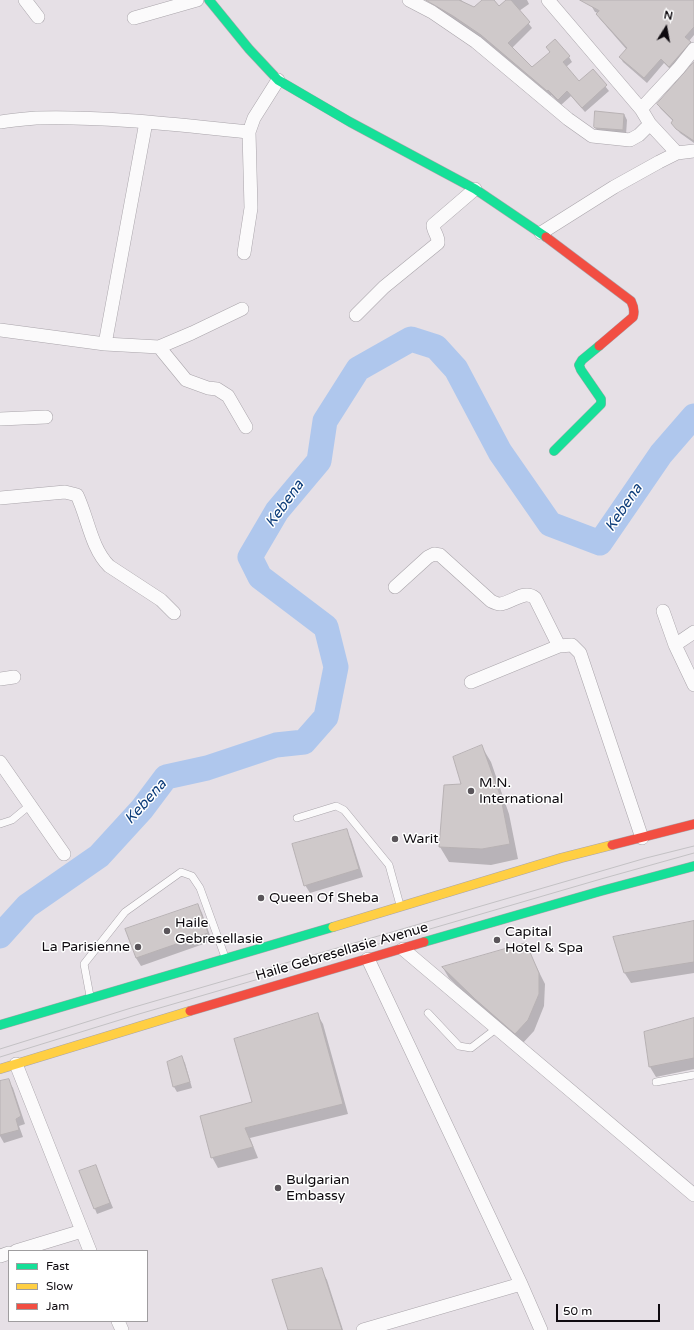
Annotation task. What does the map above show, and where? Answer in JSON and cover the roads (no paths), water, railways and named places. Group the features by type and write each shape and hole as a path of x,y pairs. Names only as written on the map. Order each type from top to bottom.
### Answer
{"main road":[{"path":"209,0 249,49 278,80 350,122 475,189 541,233 631,301 635,310 633,317 582,360 579,365 580,370 601,399 601,404 554,451"},
{"name":"Haile Gebresellasie Avenue","path":"0,1025 226,959 561,858 694,824"},
{"name":"Haile Gebresellasie Avenue","path":"0,1069 203,1007 601,891 694,866"}],"street":[{"path":"25,0 38,17"},
{"path":"134,18 197,0"},
{"path":"409,0 432,12 476,42 568,119 592,136 630,140 639,135 650,124"},
{"path":"548,0 641,109 650,124 677,153"},
{"path":"641,109 679,68 694,49"},
{"path":"244,253 251,208 249,132 254,118 278,80"},
{"path":"0,122 35,118 63,118 146,122 249,132"},
{"path":"105,344 146,122"},
{"path":"541,233 614,187 659,162 677,153 694,151"},
{"path":"356,315 384,287 438,243 439,240 433,229 433,225 475,189"},
{"path":"0,330 105,344 159,347 242,309"},
{"path":"159,347 186,380 208,388 217,389 228,396 246,427"},
{"path":"0,419 46,417"},
{"path":"0,498 65,492 77,495 98,551 103,559 110,566 161,600 174,613"},
{"path":"395,587 428,557 434,554 440,555 490,601 500,604 527,594 532,595 535,598 559,646"},
{"path":"663,611 675,645 694,685"},
{"path":"675,645 694,632"},
{"path":"471,682 559,646 572,645 580,653 642,838"},
{"path":"0,678 14,677"},
{"path":"0,762 64,854"},
{"path":"403,949 694,1194"},
{"path":"368,959 521,1284 541,1330"},
{"path":"16,1064 90,1250"},
{"path":"19,1250 82,1231"},
{"path":"363,1330 521,1284"}],"lane":[{"path":"0,824 12,820 30,805"},
{"path":"298,818 336,806 344,810 389,866 400,906"},
{"path":"90,998 84,964 125,912 181,872 192,876 200,888 226,959"},
{"path":"428,1013 459,1046 472,1048 497,1028"},
{"path":"656,1082 694,1075"}],"waterway":[{"name":"Kebena","path":"0,936 27,906 99,856 142,809 166,777 207,768 276,745 304,742 326,717 336,667 326,627 260,577 250,557 277,511 319,461 325,421 358,369 411,339 436,347 456,369 500,452 550,524 600,543 661,454 694,416"}],"tram line":[{"path":"0,1049 131,1008 646,858 694,846"},
{"path":"0,1057 139,1014 694,853"}],"place":[{"name":"M.N. International","path":"471,791"},
{"name":"Warit","path":"395,839"},
{"name":"Queen Of Sheba","path":"261,898"},
{"name":"Haile Gebresellasie","path":"167,931"},
{"name":"Capital Hotel & Spa","path":"497,940"},
{"name":"La Parisienne","path":"138,947"},
{"name":"Bulgarian Embassy","path":"278,1188"}]}
